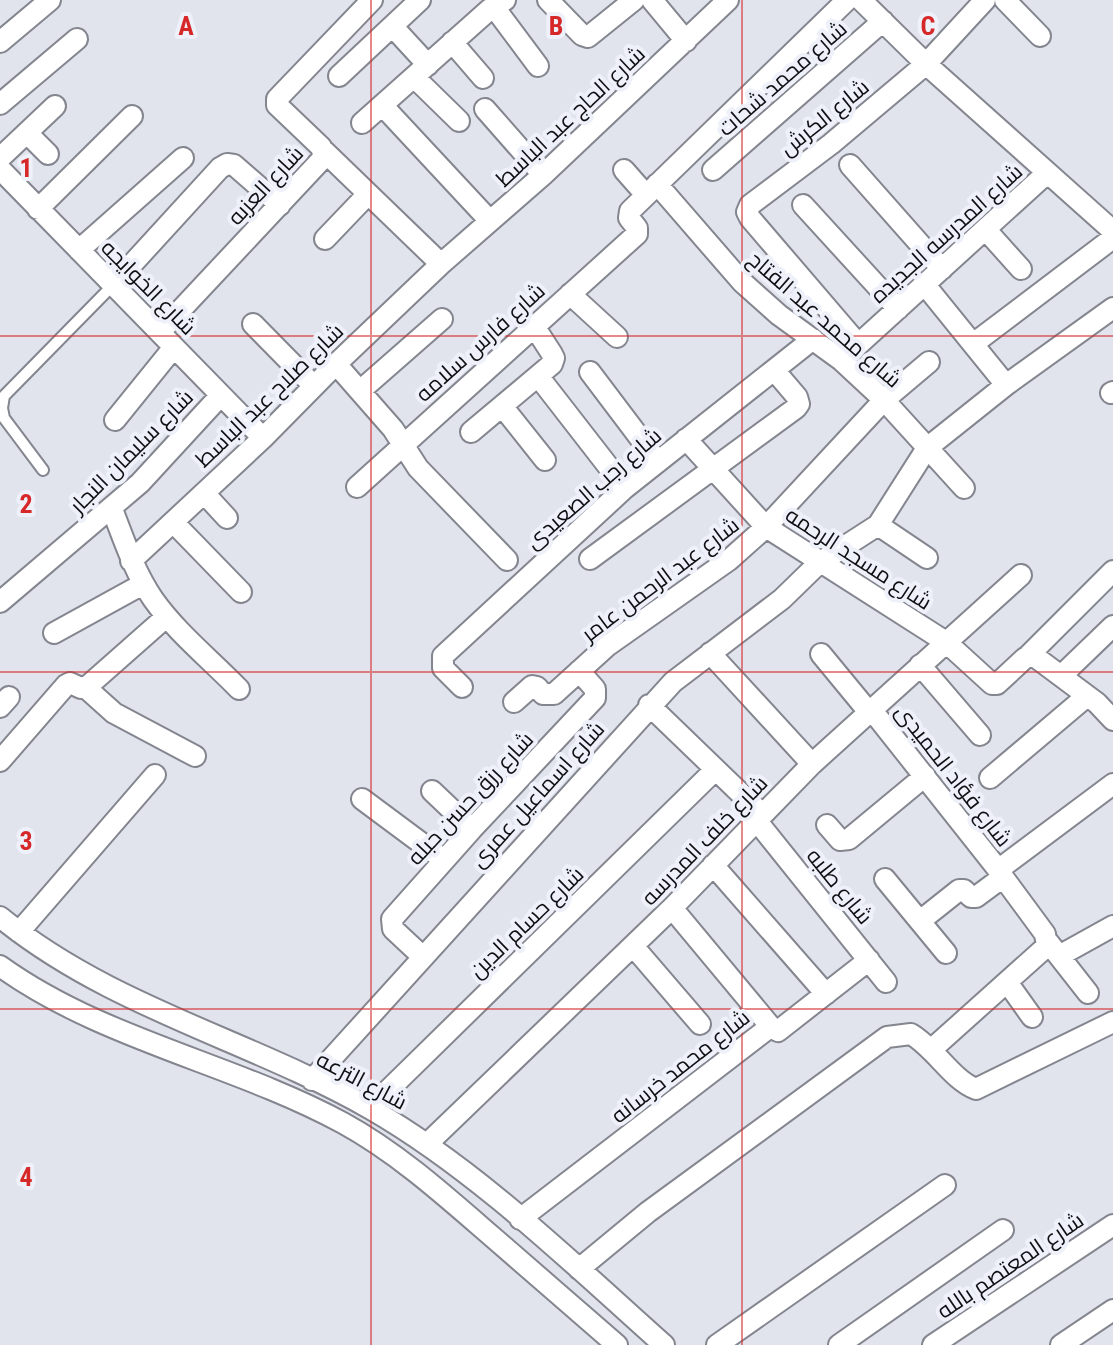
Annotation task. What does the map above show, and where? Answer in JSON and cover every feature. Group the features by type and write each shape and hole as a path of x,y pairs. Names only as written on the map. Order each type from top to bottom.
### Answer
{"street":[{"path":"0,42 50,0"},
{"path":"339,76 420,0"},
{"path":"548,0 582,35 588,37 634,0"},
{"path":"652,0 686,41"},
{"path":"652,190 847,0"},
{"name":"شارع الكرش","path":"750,205 831,144 926,64 985,0"},
{"path":"1005,0 1040,36"},
{"name":"شارع الحاج عبد الباسط","path":"441,264 543,175 725,1"},
{"name":"شارع العزبه","path":"160,332 321,162 324,151 277,105 277,99 362,3"},
{"path":"362,123 494,4 538,66"},
{"path":"874,8 926,64 1047,173 1109,220"},
{"name":"شارع محمد شحات","path":"713,170 874,8"},
{"path":"393,27 459,121"},
{"path":"0,104 77,39"},
{"path":"452,42 483,78"},
{"path":"382,105 490,221"},
{"path":"0,158 55,106"},
{"path":"485,109 543,175"},
{"path":"38,209 132,116"},
{"path":"27,133 48,154"},
{"path":"324,151 441,264"},
{"path":"79,250 183,158"},
{"path":"113,285 227,164 234,165 280,205"},
{"path":"850,165 942,269"},
{"name":"شارع الخوايجه","path":"0,169 263,438"},
{"name":"شارع محمد عبد الفتاح","path":"624,170 652,190 742,282 779,315 841,360 884,400 964,488"},
{"name":"شارع المدرسه الجديده","path":"841,360 1047,173"},
{"name":"شارع فارس سلامه","path":"357,487 637,234 637,228 628,214 652,190"},
{"path":"325,239 368,194"},
{"name":"شارع محمد عبد الفتاح","path":"750,205 747,212 750,218 858,344"},
{"path":"803,205 898,309"},
{"path":"986,230 1021,269"},
{"path":"973,344 1113,238"},
{"name":"شارع صلاح عبد الباسط","path":"131,561 263,438 441,264"},
{"path":"925,285 1006,385"},
{"path":"570,294 617,337"},
{"path":"819,563 878,525 927,448 1006,385 1113,308"},
{"path":"361,390 442,319"},
{"path":"253,324 314,386"},
{"path":"471,432 552,364 554,358 534,326"},
{"name":"شارع رجب الصعيدى","path":"462,687 443,668 443,656 625,488 813,339"},
{"path":"115,420 174,347"},
{"name":"شارع عبد الرحمن عامر","path":"514,702 532,686 543,694 554,694 646,617 729,560 766,527 884,400 929,362"},
{"path":"336,364 361,390 418,468 507,560"},
{"path":"590,559 799,404 797,397 774,370"},
{"path":"590,372 658,462"},
{"path":"538,376 625,488"},
{"name":"شارع سليمان النجار","path":"0,602 140,483 221,395"},
{"path":"502,406 545,460"},
{"name":"شارع مسجد الرحمه","path":"686,439 766,527 946,642 992,684 997,684 1029,655"},
{"path":"204,493 227,518"},
{"path":"112,509 131,561 166,617 239,689"},
{"path":"173,522 241,592"},
{"path":"878,525 927,558"},
{"name":"شارع اسماعيل عمرى","path":"312,1080 649,705 673,682 782,599 819,563"},
{"path":"1113,571 1029,655 1099,697 1113,720"},
{"name":"شارع خلف المدرسه","path":"427,1144 672,908 812,764 1021,575"},
{"path":"54,633 143,584"},
{"path":"0,761 66,685 70,683 85,687 166,617"},
{"path":"1061,676 1113,626"},
{"path":"710,653 812,764"},
{"name":"شارع فؤاد الحميدى","path":"821,654 925,776 1002,874 1053,949 1088,993"},
{"path":"920,665 980,735"},
{"name":"شارع رزق حسن حبله","path":"423,957 393,929 392,919 595,698 595,689 579,671"},
{"path":"85,687 114,713 195,756"},
{"path":"990,778 1099,697"},
{"name":"شارع طلبه","path":"649,705 759,817 886,982"},
{"name":"شارع حسام الدين","path":"370,1108 715,770"},
{"path":"19,932 155,775"},
{"path":"827,825 840,840 849,839 925,776"},
{"path":"920,921 959,890 976,897 1002,874 1002,867 1113,784"},
{"path":"432,791 472,829"},
{"path":"362,799 444,860"},
{"path":"713,865 826,994"},
{"path":"885,879 946,953"},
{"path":"672,908 771,1027"},
{"name":"شارع الترعه","path":"0,917 87,975 370,1108 427,1144 452,1161 664,1345"},
{"path":"932,1049 1044,950 1113,926"},
{"path":"633,946 700,1024"},
{"name":"شارع محمد خرسانه","path":"520,1219 771,1027 778,1031 869,960"},
{"path":"0,966 72,1008 141,1040 297,1100 345,1124 433,1185 617,1345"},
{"path":"1007,982 1032,1017"},
{"path":"579,1269 648,1212 887,1037 911,1034 932,1049 958,1079 976,1089 1113,1022"},
{"path":"717,1345 945,1185"},
{"name":"شارع المعتصم بالله","path":"933,1345 1113,1225"},
{"path":"839,1345 1003,1230"},
{"path":"1061,1345 1113,1310"}],"lane":[{"path":"43,470 4,418 4,396 113,285"}]}
